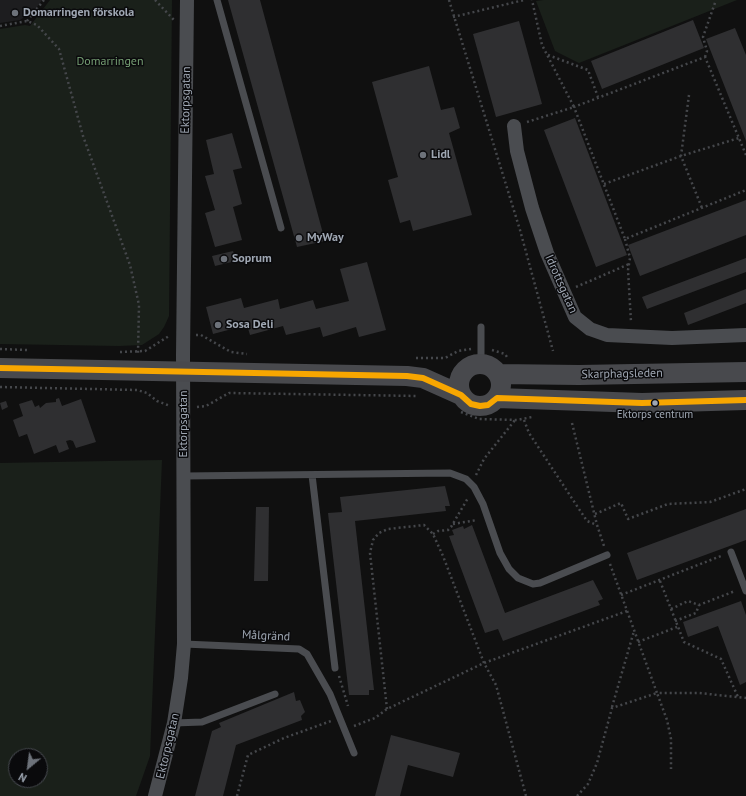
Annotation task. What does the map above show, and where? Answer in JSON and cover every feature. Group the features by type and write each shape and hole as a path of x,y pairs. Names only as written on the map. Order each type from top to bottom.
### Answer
{"main road":[{"name":"Skarphagsleden","path":"421,387 481,365 594,375 746,372"},
{"path":"458,402 459,384 481,365 501,387 497,398 642,403 746,400"},
{"name":"Skarphagsleden","path":"0,368 406,376 421,387 458,402 480,406 488,405 497,398"}],"street":[{"name":"Ektorpsgatan","path":"155,796 174,723 181,678 184,644 183,335 187,0"},
{"name":"Idrottsgatan","path":"514,126 516,151 532,208 547,252 575,317 590,329 607,335 672,338 746,335"}],"lane":[{"path":"217,0 281,228"},
{"path":"481,327 481,365"},
{"path":"184,476 450,473 459,475 473,485 487,516 500,553 509,569 518,578 532,584 540,583 607,555"},
{"path":"312,475 335,668"},
{"path":"731,552 745,589"},
{"name":"Målgränd","path":"184,644 299,649 307,654 330,694 354,753"},
{"path":"174,723 202,722 275,694"}],"path":[{"path":"26,21 44,0"},
{"path":"155,0 172,20 187,21"},
{"path":"448,0 520,230 554,351"},
{"path":"453,17 524,0"},
{"path":"532,0 542,45 574,107 625,239 630,258 631,336"},
{"path":"716,0 703,37 707,51 705,57 746,155"},
{"path":"0,26 26,21 37,25 60,49 83,136 130,265 139,305 138,352"},
{"path":"547,54 588,70 598,97"},
{"path":"514,126 574,107 705,57"},
{"path":"689,95 681,156 702,208"},
{"path":"604,184 681,156 739,138"},
{"path":"625,239 746,190"},
{"path":"564,292 629,264"},
{"path":"117,352 145,351 170,336 201,335 231,352 249,355"},
{"path":"0,349 30,350"},
{"path":"411,358 445,358 458,351 481,365 505,354 508,359 512,360"},
{"path":"0,387 137,390 147,393 157,401 168,406 184,407 206,406 229,393 421,387"},
{"path":"458,402 478,419 524,420 529,432 587,521 597,525"},
{"path":"433,534 438,531 448,530 462,512 463,505 484,459 515,420"},
{"path":"572,423 597,525 667,720 671,739 671,769"},
{"path":"594,514 621,503 628,519 668,504 710,502 746,489"},
{"path":"453,524 473,521 487,516"},
{"path":"388,709 370,553 373,540 378,533 388,529 424,525 433,534 484,663 496,685 527,796"},
{"path":"621,594 660,581 731,552"},
{"path":"660,581 684,642 721,659 738,697"},
{"path":"670,609 688,601 699,605 745,589"},
{"path":"675,621 696,612 699,605"},
{"path":"345,730 375,718 388,709 484,663 627,611"},
{"path":"638,642 677,627"},
{"path":"577,796 588,784 597,764 634,630"},
{"path":"612,708 657,693 699,693 746,698"},
{"path":"237,796 248,755 284,738 340,718"}],"shaded area":[{"name":"Domarringen förskola","path":"0,0 42,0 35,10 20,20 0,23"}],"green space":[{"name":"Domarringen","path":"50,0 172,0 169,316 159,334 142,345 0,344 0,29 25,25 30,26"},
{"path":"737,0 579,63 555,51 536,1"},
{"path":"162,460 150,756 136,796 0,796 0,463"}],"building":[{"path":"228,0 260,0 325,241 297,247"},
{"path":"693,20 704,48 602,89 591,61"},
{"path":"519,21 542,104 496,117 473,34"},
{"path":"735,28 746,55 746,141 706,39"},
{"name":"Lidl","path":"429,66 441,110 454,107 460,128 449,133 472,215 413,231 410,220 400,223 388,180 398,177 372,82"},
{"path":"575,118 627,255 596,267 544,130"},
{"path":"232,133 242,168 233,170 242,204 233,207 242,240 215,247 205,213 215,210 205,176 214,174 206,140"},
{"path":"746,200 746,235 640,276 628,245"},
{"name":"Soprum","path":"233,251 236,261 215,266 212,256"},
{"path":"746,258 746,272 647,309 642,297"},
{"path":"367,262 386,330 359,337 356,327 323,337 320,327 286,335 283,326 250,335 247,325 213,334 206,307 241,298 244,308 278,299 280,309 313,300 316,309 349,301 340,269"},
{"path":"746,289 746,303 688,325 684,313"},
{"path":"59,398 62,406 81,399 96,442 76,448 73,441 70,440 66,441 69,449 59,453 56,445 34,454 27,434 19,437 13,420 23,416 19,404 32,400 35,407 39,405 40,408 46,403 56,402 56,399"},
{"path":"6,401 8,407 2,410 0,403"},
{"path":"445,486 450,506 445,506 446,511 355,521 374,690 369,690 369,695 349,695 328,513 342,512 340,497"},
{"path":"256,507 269,507 268,581 254,581"},
{"path":"746,509 746,540 637,580 627,553"},
{"path":"472,525 505,613 593,580 603,599 598,601 600,605 503,641 498,629 485,633 449,536 454,535 452,530 463,526 464,529"},
{"path":"741,601 746,615 746,682 740,685 718,626 688,637 683,622"},
{"path":"294,692 296,701 300,700 305,712 301,716 302,720 236,745 223,796 195,796 212,731 221,727 219,723"},
{"path":"391,735 460,753 453,777 408,765 400,796 375,796"}],"transit line":[{"path":"0,368 407,376 423,378 461,395 471,404 480,406 488,405 497,398 642,403 746,400"}],"place":[{"name":"Domarringen förskola","path":"15,13"},
{"name":"Lidl","path":"423,155"},
{"name":"MyWay","path":"299,238"},
{"name":"Soprum","path":"224,259"},
{"name":"Sosa Deli","path":"218,325"},
{"name":"Ektorps centrum","path":"655,403"}]}
